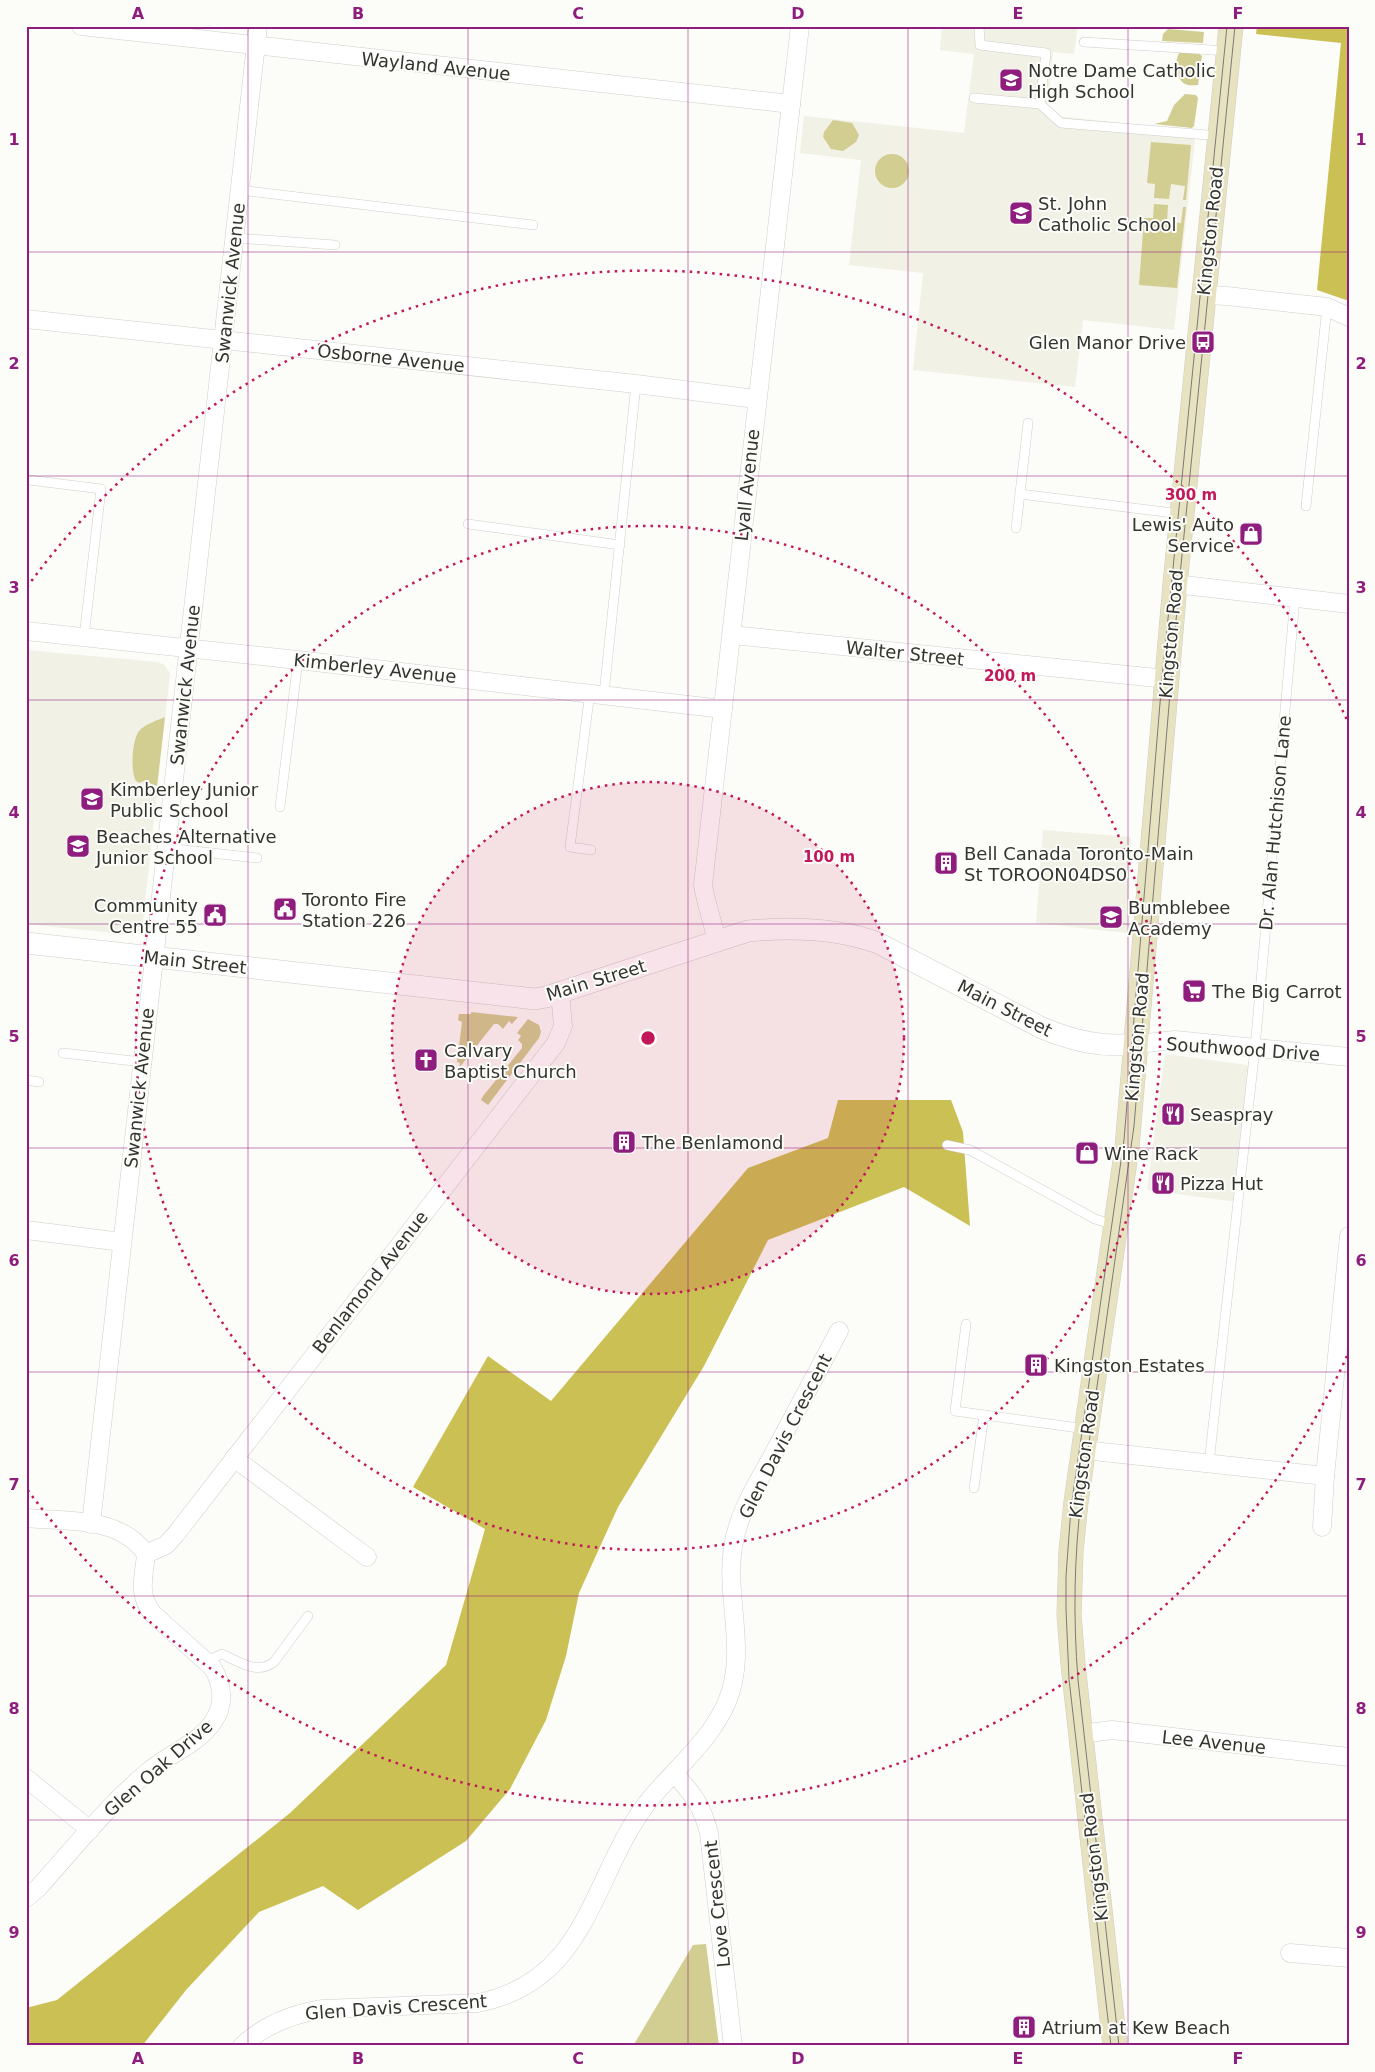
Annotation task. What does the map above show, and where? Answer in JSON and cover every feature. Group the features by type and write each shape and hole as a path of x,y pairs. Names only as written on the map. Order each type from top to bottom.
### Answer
{"main road":[{"name":"Kingston Road","path":"1116,2046 1080,1734 1069,1615 1072,1550 1085,1439 1127,1146 1175,584 1231,26"}],"street":[{"name":"Wayland Avenue","path":"81,26 255,47 791,104"},
{"name":"Swanwick Avenue","path":"91,1524 258,26"},
{"name":"Lyall Avenue","path":"717,942 705,901 703,885 732,635 756,399 800,26"},
{"path":"1204,295 1327,307 1349,318"},
{"name":"Osborne Avenue","path":"26,319 636,384 756,399"},
{"path":"1175,584 1349,604"},
{"name":"Kimberley Avenue","path":"26,631 597,693 723,709"},
{"name":"Walter Street","path":"732,635 1167,679"},
{"name":"Main Street","path":"26,943 535,998 560,993 748,932 777,928 837,932 859,936 878,943 1042,1028 1068,1039 1103,1046 1137,1044"},
{"name":"Benlamond Avenue","path":"146,1554 166,1545 176,1534 556,1043 563,1026 560,993"},
{"name":"Southwood Drive","path":"1137,1044 1175,1040 1349,1057"},
{"path":"26,1230 122,1242"},
{"path":"1322,1527 1325,1476 1349,1236"},
{"name":"Glen Davis Crescent","path":"242,2046 264,2028 304,2012 323,2009 478,2003 504,1996 539,1976 559,1958 578,1932 633,1826 648,1803 712,1728 727,1702 733,1684 737,1653 731,1564 733,1545 740,1519 839,1330"},
{"path":"1085,1439 1208,1463 1325,1476"},
{"path":"234,1458 367,1557"},
{"path":"26,1518 109,1526 131,1538 146,1554"},
{"name":"Glen Oak Drive","path":"26,1898 38,1888 90,1830 150,1769 201,1735 213,1722 220,1708 222,1692 218,1678 206,1661 152,1614 146,1605 142,1586 146,1554"},
{"name":"Lee Avenue","path":"1080,1734 1112,1730 1349,1757"},
{"name":"Love Crescent","path":"674,1773 698,1802 703,1811 709,1833 733,2046"},
{"name":"Glen Oak Drive","path":"26,1778 90,1830"},
{"path":"1290,1953 1349,1958"}],"lane":[{"path":"979,26 980,45 1046,53 1040,104"},
{"path":"1084,42 1228,52"},
{"path":"974,98 1040,104 1061,123 1220,136"},
{"path":"240,190 533,224"},
{"path":"235,238 335,245"},
{"path":"1306,506 1327,307"},
{"path":"591,850 570,847 620,545 636,384"},
{"path":"1016,528 1028,423"},
{"path":"29,480 101,489 84,636"},
{"path":"1020,494 1182,515"},
{"path":"468,524 620,545"},
{"name":"Dr. Alan Hutchison Lane","path":"1208,1463 1255,1048 1295,598"},
{"path":"280,807 298,660"},
{"path":"166,848 257,858"},
{"path":"63,1053 142,1062"},
{"path":"26,1080 39,1082"},
{"path":"947,1145 970,1150 1095,1219 1117,1226"},
{"path":"966,1324 955,1411 984,1415 1085,1439"},
{"path":"974,1488 984,1415"},
{"path":"206,1661 222,1654 247,1666 267,1667 274,1662 308,1616"}],"shaded area":[{"name":"St. John Catholic School","path":"942,26 1078,26 1074,54 1053,52 1047,115 1196,131 1174,330 1083,320 1075,387 913,370 923,273 849,265 861,160 800,153 804,116 964,133 974,54 940,50"},
{"path":"1257,26 1349,26 1349,301 1317,290 1341,43 1256,34"},
{"path":"1168,29 1204,32 1203,43 1162,41 1163,34"},
{"path":"1180,52 1198,53 1202,56 1198,85 1187,85 1179,78 1176,64"},
{"path":"1185,94 1196,95 1198,98 1194,126 1192,128 1154,124 1167,121 1174,105"},
{"path":"833,120 852,123 859,135 856,142 843,151 831,149 823,137 824,132"},
{"path":"1151,142 1191,145 1186,200 1183,200 1185,186 1171,184 1169,199 1154,198 1155,184 1147,183"},
{"path":"892,154 899,155 904,159 908,164 908,178 904,183 899,187 892,188 885,187 880,183 876,178 875,171 876,164 880,159 885,155"},
{"path":"1154,204 1168,205 1167,222 1181,223 1183,207 1186,207 1177,288 1139,285 1144,218 1153,218"},
{"name":"Kimberley Junior Public School","path":"26,650 158,662 164,665 170,673 143,921 138,932 133,935 26,924"},
{"path":"165,717 157,786 144,781 139,783 134,777 133,770 134,747 137,734 145,726"},
{"path":"1043,830 1131,837 1127,933 1036,923"},
{"path":"471,1012 518,1017 512,1024 509,1021 503,1029 498,1024 494,1024 459,1068 460,1063 457,1062 462,1022 458,1020 459,1014 471,1014"},
{"path":"528,1019 539,1025 541,1032 539,1038 488,1105 481,1100 522,1048 522,1044 518,1040 521,1036 517,1033"},
{"path":"1165,1054 1255,1066 1237,1202 1147,1190"},
{"path":"838,1100 951,1100 963,1132 970,1226 904,1187 768,1240 704,1366 618,1507 579,1593 566,1656 546,1720 510,1789 466,1841 358,1910 323,1886 259,1912 186,1990 142,2046 26,2046 26,2008 57,2000 290,1813 446,1665 485,1529 413,1487 488,1356 551,1401 748,1168 828,1138"},
{"path":"706,1944 719,2046 633,2046 693,1945"}],"tram line":[{"path":"1111,2046 1069,1679 1066,1576 1071,1508 1124,1140 1162,679 1227,26"},
{"path":"1119,2046 1078,1680 1075,1633 1076,1563 1082,1492 1134,1126 1179,585 1235,26"}],"place":[{"name":"Notre Dame Catholic High School","path":"1011,80"},
{"name":"St. John Catholic School","path":"1021,213"},
{"name":"Glen Manor Drive","path":"1203,342"},
{"name":"Lewis' Auto Service","path":"1251,534"},
{"name":"Kimberley Junior Public School","path":"92,799"},
{"name":"Beaches Alternative Junior School","path":"78,846"},
{"name":"Bell Canada Toronto-Main St TOROON04DS0","path":"946,863"},
{"name":"Toronto Fire Station 226","path":"285,909"},
{"name":"Community Centre 55","path":"215,915"},
{"name":"Bumblebee Academy","path":"1111,917"},
{"name":"The Big Carrot","path":"1194,991"},
{"name":"Calvary Baptist Church","path":"426,1060"},
{"name":"Seaspray","path":"1173,1114"},
{"name":"The Benlamond","path":"624,1142"},
{"name":"Wine Rack","path":"1087,1153"},
{"name":"Pizza Hut","path":"1163,1183"},
{"name":"Kingston Estates","path":"1036,1365"},
{"name":"Atrium at Kew Beach","path":"1024,2027"}]}
